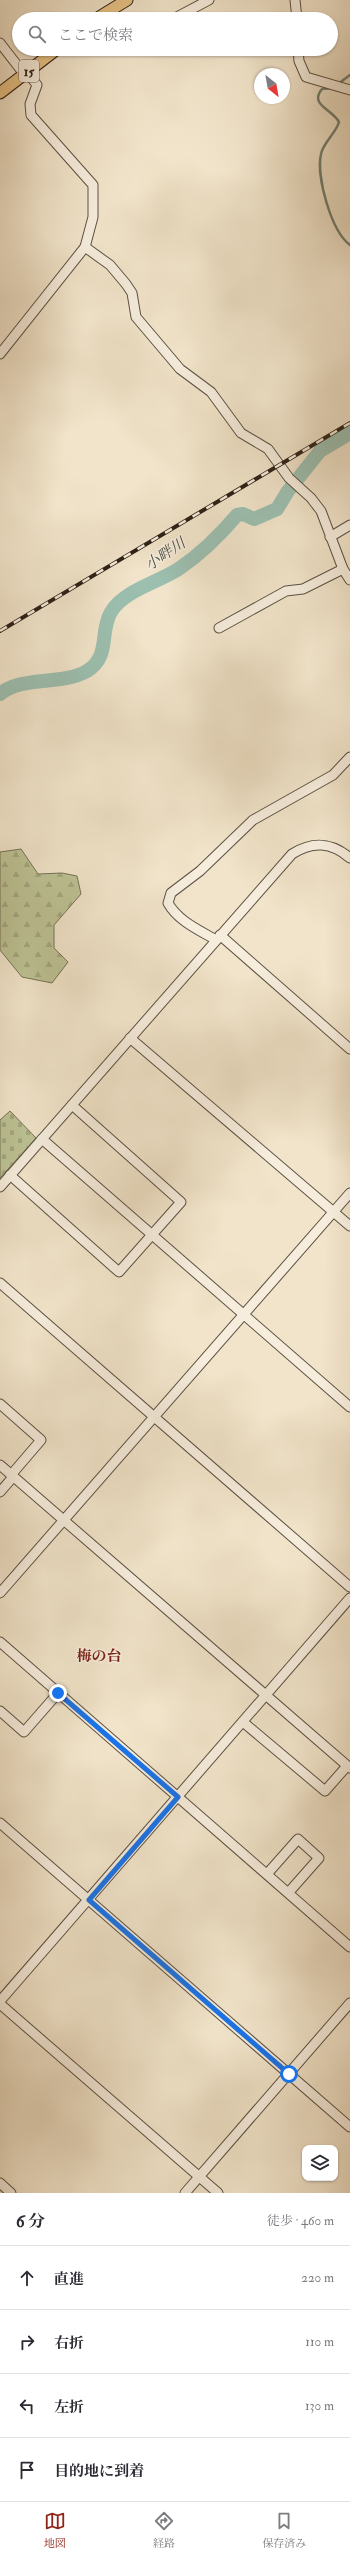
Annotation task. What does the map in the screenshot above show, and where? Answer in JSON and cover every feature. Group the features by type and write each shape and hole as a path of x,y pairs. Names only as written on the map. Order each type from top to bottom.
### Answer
{"main road":[{"path":"111,12 127,0"},
{"name":"15","path":"0,93 48,56"}],"street":[{"path":"186,12 209,0"},
{"path":"295,0 296,12"},
{"path":"0,43 37,85 30,104 31,115 93,185 93,216 85,247 0,354"},
{"path":"298,56 298,61 306,77 350,90"},
{"path":"85,247 110,265 126,284 132,293 136,317 171,360 190,378 210,392 241,433 268,449 290,480 299,486 321,511 343,569 350,580"},
{"path":"330,537 350,525"},
{"path":"219,628 286,591 303,590 343,569"},
{"path":"350,757 333,775 253,820 200,871 171,893 168,903 175,912 218,937 350,1049"},
{"path":"0,1187 285,861 304,847 329,845 350,858"},
{"path":"130,1038 350,1226"},
{"path":"10,1176 119,1272 181,1202 72,1105"},
{"path":"42,1139 350,1407"},
{"path":"0,1593 350,1193"},
{"path":"0,1284 350,1587"},
{"path":"0,1404 41,1440 0,1492"},
{"path":"0,1465 267,1695 348,1767 324,1791 243,1722"},
{"path":"218,2193 0,2002 350,1598"},
{"path":"0,1642 289,1892 350,1947"},
{"path":"0,1711 24,1732 58,1693"},
{"path":"0,1823 349,2125"},
{"path":"267,1874 298,1839 319,1858 289,1892"},
{"path":"186,2193 289,2074 348,2009"},
{"path":"0,2183 11,2193"}],"green space":[{"path":"21,849 38,874 62,873 77,876 81,894 54,925 54,948 68,962 52,983 22,977 0,950 0,852"},
{"path":"10,1111 36,1138 0,1178 0,1120"}],"waterway":[{"name":"小畔川","path":"338,84 350,75"},
{"name":"小畔川","path":"333,88 322,89 318,99 323,107 339,122 322,150 320,164 321,176 326,202 331,216 343,238 350,245"},
{"name":"小畔川","path":"0,694 9,688 20,684 77,676 87,671 99,658 104,643 108,620 111,612 117,604 133,592 180,568 196,556 224,530 237,515 243,514 254,519 277,509 288,491 320,451 350,433"}],"railway":[{"path":"0,631 350,423"}],"district":[{"name":"梅の台","path":"99,1656"}],"route":[{"path":"58,1693 178,1797 89,1900 289,2074"}]}
